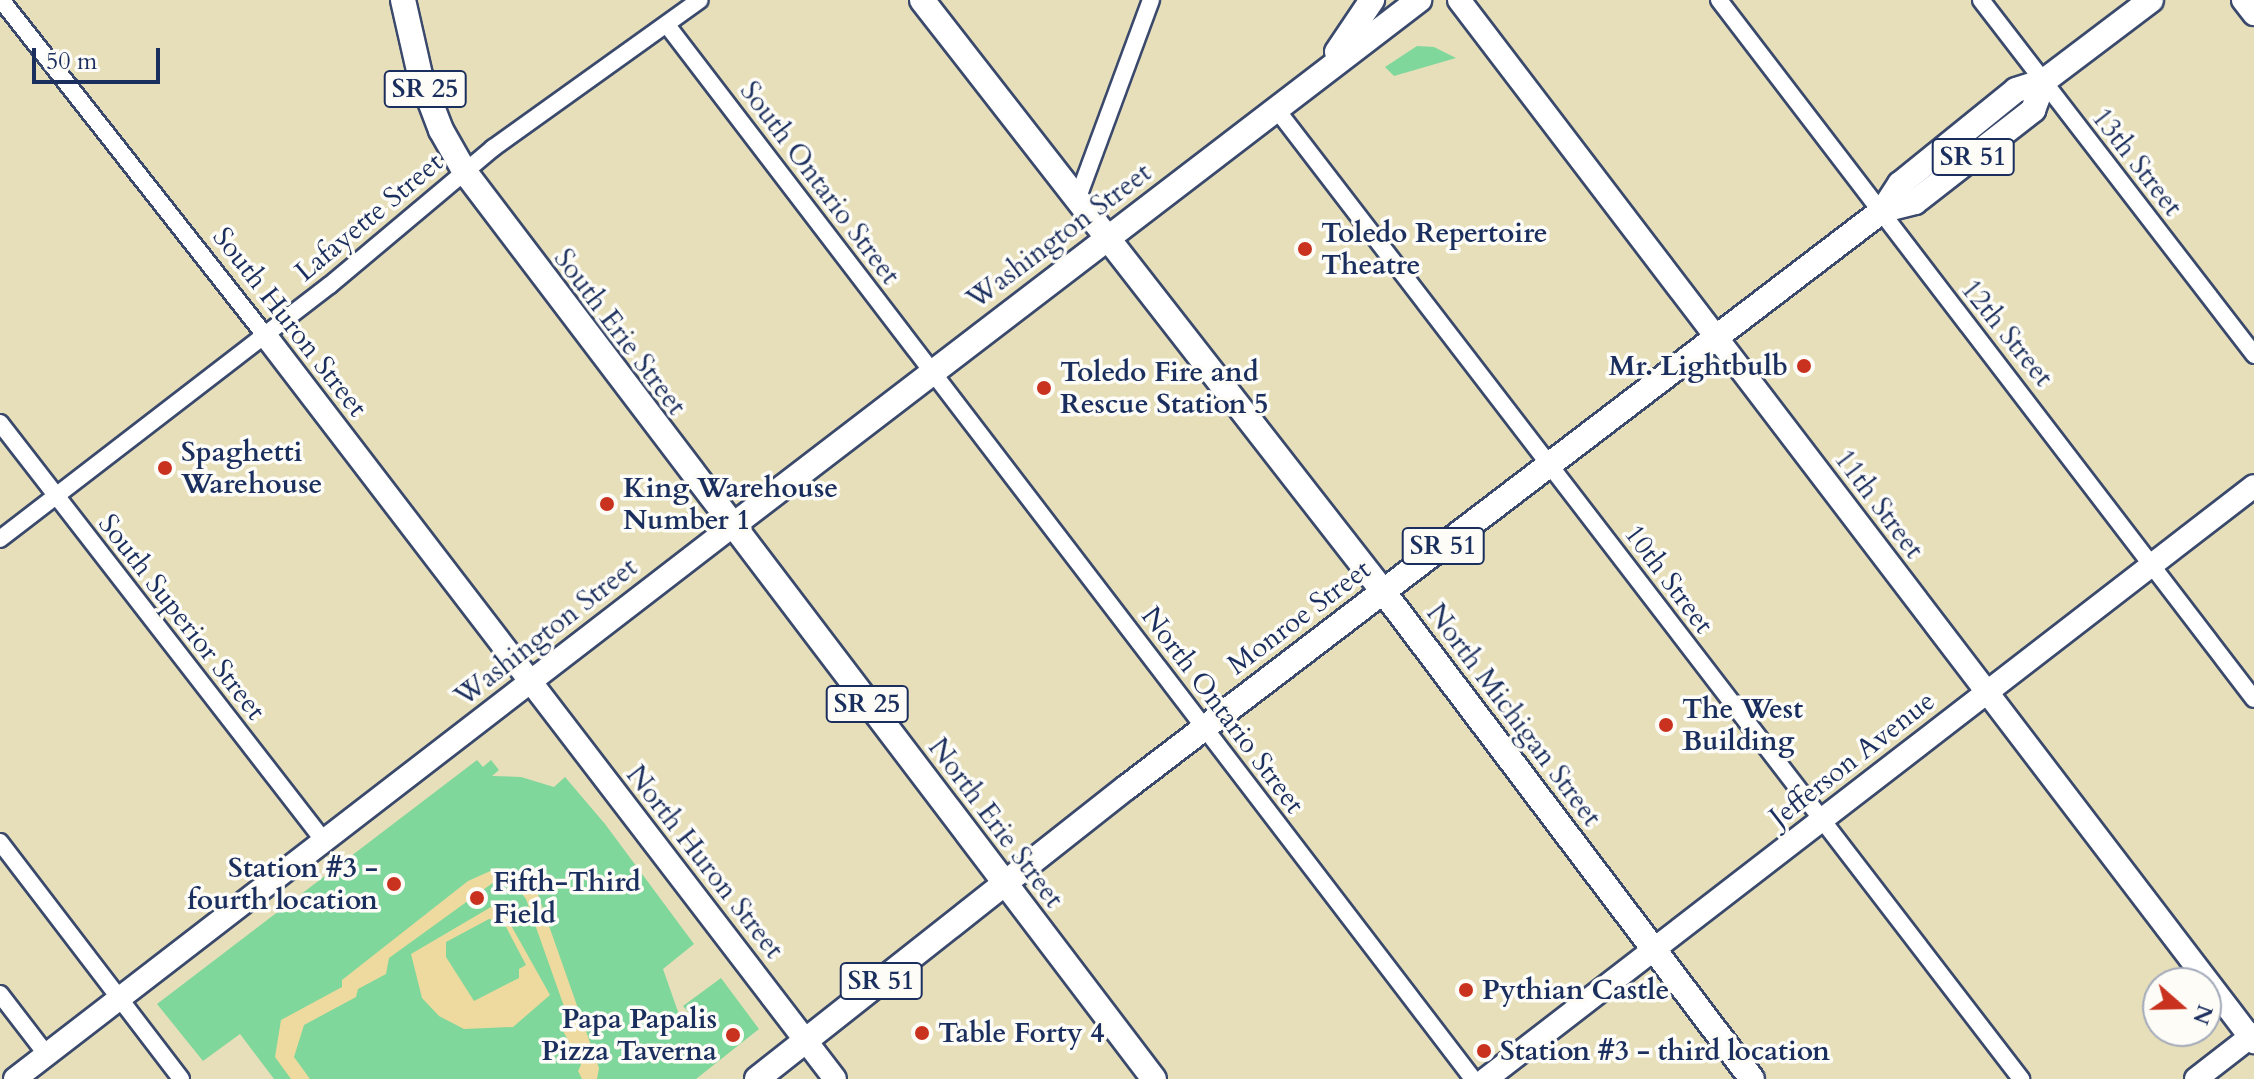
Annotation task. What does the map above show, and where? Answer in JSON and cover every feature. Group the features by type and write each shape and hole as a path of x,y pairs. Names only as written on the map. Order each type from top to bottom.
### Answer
{"main road":[{"name":"SR 25","path":"403,0 420,75 441,130 465,172"},
{"name":"North Michigan Street","path":"922,0 1382,590 1752,1079"},
{"path":"1322,74 1372,0"},
{"name":"Washington Street","path":"731,527 1419,0"},
{"name":"Monroe Street","path":"757,1079 1004,882 1382,590 1550,467 1883,210 1900,184 2016,90 2044,81 2151,0"},
{"name":"South Erie Street","path":"465,172 731,527"},
{"name":"North Erie Street","path":"731,527 1154,1079"}],"street":[{"name":"Lafayette Street","path":"0,539 265,335 465,172 700,0"},
{"path":"1077,200 1151,0"},
{"name":"11th Street","path":"1459,0 1715,339 2253,1038"},
{"name":"12th Street","path":"1719,0 1883,210 1899,240 2254,699"},
{"name":"13th Street","path":"1981,0 2254,355"},
{"path":"2243,0 2254,14"},
{"name":"South Huron Street","path":"2,1 265,335 529,682"},
{"name":"South Ontario Street","path":"667,25 932,372"},
{"name":"10th Street","path":"1277,110 2021,1079"},
{"name":"North Ontario Street","path":"932,372 1473,1079"},
{"name":"South Superior Street","path":"0,423 324,841"},
{"name":"Jefferson Avenue","path":"1486,1079 2254,486"},
{"name":"Washington Street","path":"19,1078 731,527"},
{"name":"North Huron Street","path":"529,682 835,1079"},
{"path":"0,842 181,1079"},
{"path":"0,994 47,1055"},
{"path":"2196,1079 2253,1038"}],"green space":[{"path":"1417,46 1434,47 1456,58 1394,76 1385,67"},
{"name":"Fifth-Third Field","path":"477,760 483,767 491,760 499,770 492,776 521,777 554,787 565,777 605,824 694,944 663,969 682,1023 694,1019 683,1006 721,978 759,1029 696,1079 274,1079 240,1034 203,1061 157,1004"}],"sand":[{"path":"497,868 523,875 536,889 599,1068 597,1079 582,1079 578,1071 581,1065 561,1027 566,1012 526,899 516,886 494,882 389,958 386,974 358,989 356,997 304,1025 294,1057 310,1079 291,1079 275,1057 281,1020 342,987 342,980 468,881"},
{"path":"503,900 510,908 508,920 550,995 513,1027 464,1029 439,1016 422,998 411,954","holes":["489,919 504,923 526,965 519,969 519,978 474,1001 446,957 446,942"]}],"place":[{"name":"Toledo Repertoire Theatre","path":"1305,249"},
{"name":"Mr. Lightbulb","path":"1804,366"},
{"name":"Toledo Fire and Rescue Station 5","path":"1044,388"},
{"name":"Spaghetti Warehouse","path":"165,468"},
{"name":"King Warehouse Number 1","path":"607,504"},
{"name":"The West Building","path":"1666,725"},
{"name":"Station #3 - fourth location","path":"394,884"},
{"name":"Fifth-Third Field","path":"477,898"},
{"name":"Pythian Castle","path":"1466,990"},
{"name":"Table Forty 4","path":"922,1033"},
{"name":"Papa Papalis Pizza Taverna","path":"733,1035"},
{"name":"Station #3 - third location","path":"1484,1051"}]}
